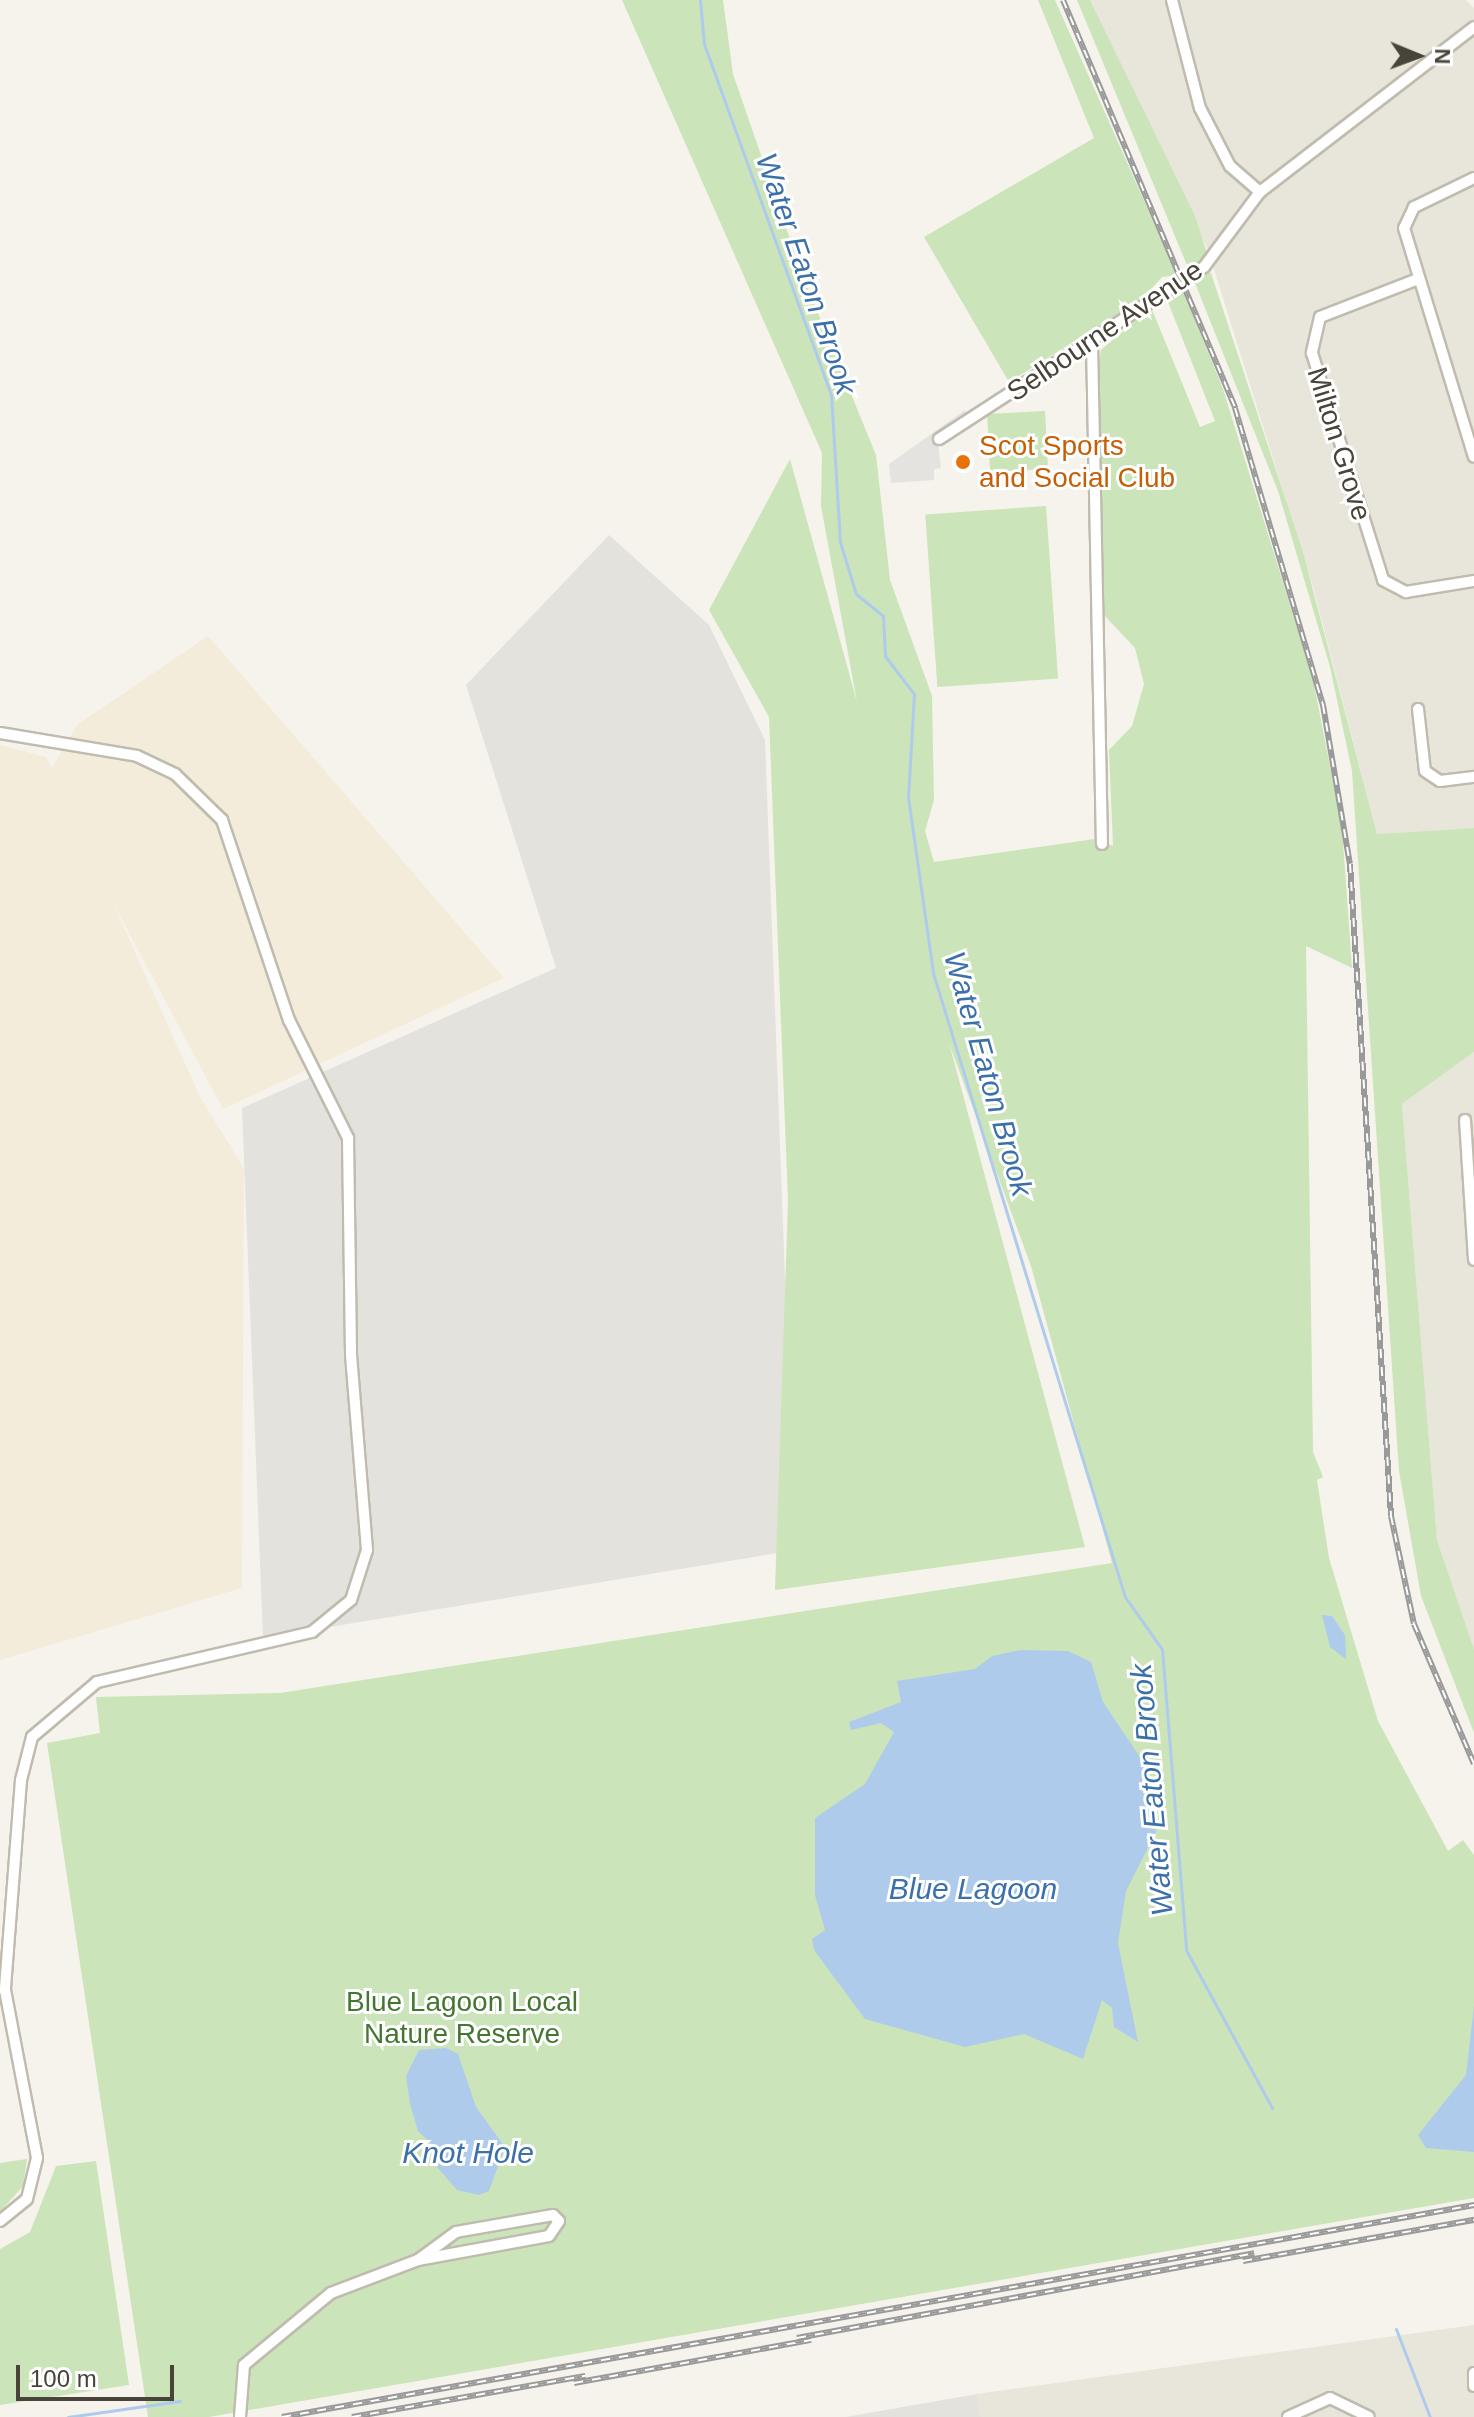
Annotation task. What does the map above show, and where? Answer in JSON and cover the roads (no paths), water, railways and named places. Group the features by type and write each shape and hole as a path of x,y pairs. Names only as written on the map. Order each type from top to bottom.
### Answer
{"street":[{"path":"1172,0 1206,122 1230,166 1260,192"},
{"name":"Selbourne Avenue","path":"939,439 1092,343 1208,263 1260,192 1312,146 1474,27"},
{"path":"1474,178 1406,216 1418,279 1474,457"},
{"name":"Milton Grove","path":"1418,279 1320,317 1312,353 1383,580 1406,592 1474,581"},
{"path":"1092,343 1102,844"},
{"path":"1418,709 1425,771 1440,781 1474,777"},
{"path":"0,733 137,756 175,774 222,820 289,1020 348,1138 351,1355 367,1550 351,1600 312,1632 97,1682 32,1737 21,1780 5,1990 37,2158 27,2199 0,2221"},
{"path":"1465,1120 1474,1260"},
{"path":"240,2417 244,2365 307,2308 418,2260 456,2232 553,2215 559,2221 549,2236 418,2260"},
{"path":"1469,2372 1474,2386"},
{"path":"1288,2417 1330,2398 1369,2417"}],"water":[{"path":"1322,1615 1332,1616 1345,1635 1346,1659 1330,1647"},
{"name":"Blue Lagoon","path":"1021,1650 1068,1651 1091,1662 1103,1702 1142,1760 1153,1793 1156,1832 1126,1891 1118,1943 1138,2042 1114,2027 1112,2008 1102,2000 1083,2059 1024,2034 965,2047 865,2019 814,1950 812,1939 825,1930 815,1895 815,1818 865,1784 894,1732 881,1723 851,1730 849,1722 901,1702 897,1681 975,1669 992,1656"},
{"path":"1474,2006 1474,2152 1426,2148 1418,2135 1466,2075"},
{"name":"Knot Hole","path":"446,2048 458,2054 476,2107 505,2147 489,2191 479,2195 457,2190 437,2167 435,2147 418,2131 410,2104 406,2076 419,2050"}],"waterway":[{"name":"Water Eaton Brook","path":"700,0 704,44 831,395 840,542 856,594 883,616 885,656 914,694 908,797 933,973 1125,1597 1162,1649 1186,1950 1272,2108"},
{"name":"Water Eaton Brook","path":"1396,2329 1430,2417"},
{"path":"68,2417 180,2401"}],"railway":[{"path":"1063,0 1235,408 1323,705 1350,864 1391,1516 1414,1624 1474,1764"},
{"path":"282,2417 1474,2205"},
{"path":"1243,2261 1474,2220"},
{"path":"797,2338 1254,2253"},
{"path":"574,2383 811,2340"},
{"path":"352,2417 585,2376"}],"place":[{"name":"Scot Sports and Social Club","path":"963,462"}],"park label":[{"name":"Blue Lagoon Local Nature Reserve","path":"462,2018"}]}
